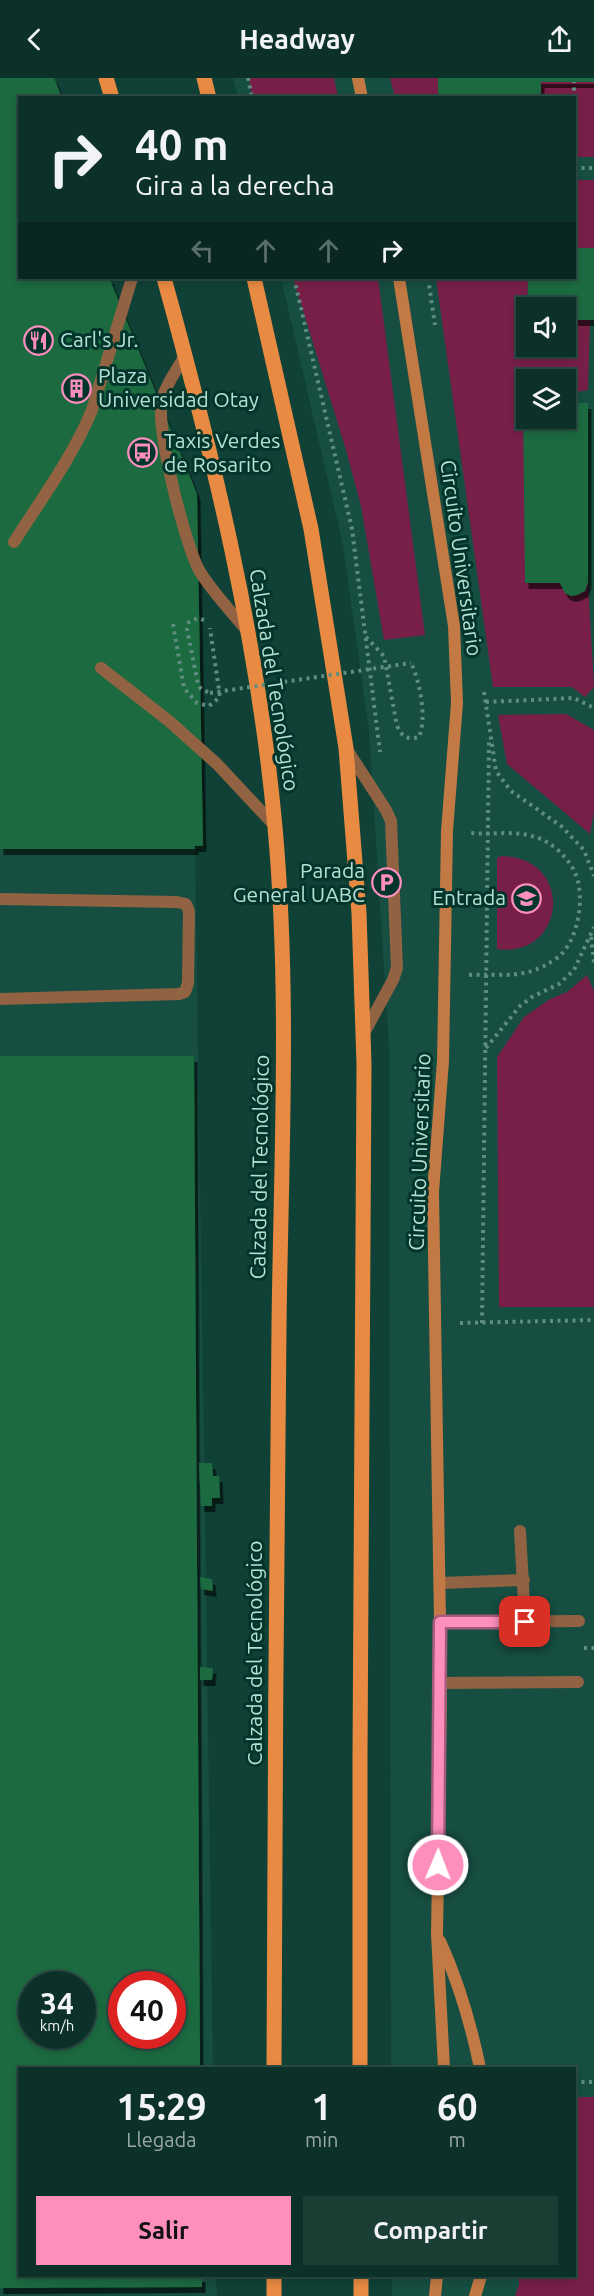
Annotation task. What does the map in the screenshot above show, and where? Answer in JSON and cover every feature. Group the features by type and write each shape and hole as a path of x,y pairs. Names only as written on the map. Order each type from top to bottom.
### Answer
{"main road":[{"path":"106,78 111,96"},
{"path":"204,78 209,96"},
{"path":"209,78 209,96"},
{"name":"Calzada del Tecnológico","path":"164,279 209,444 250,635 267,753 280,889 282,1000 274,2067"},
{"path":"254,279 311,529 346,748 360,913 363,1035 360,2067"},
{"path":"274,2277 274,2296"},
{"path":"361,2277 361,2296"}],"street":[{"path":"357,78 362,96"},
{"name":"Circuito Universitario","path":"399,279 454,626 457,703 447,831 444,1061 433,1192 441,1683 437,1934 444,2067"},
{"path":"437,1934 457,1980 472,2028 480,2067"},
{"path":"435,2296 437,2277"},
{"path":"475,2296 481,2277"}],"lane":[{"path":"14,542 73,452 92,410 132,279"},
{"path":"185,356 162,397 160,412 174,491 190,548 200,571 250,635"},
{"path":"101,668 169,721 217,764 275,826"},
{"path":"346,748 391,821 397,968 393,980 363,1035"},
{"path":"0,899 177,902 186,904 189,911 188,983 185,992 0,999"},
{"path":"520,1531 525,1622"},
{"path":"440,1583 524,1580"},
{"path":"440,1622 579,1621"},
{"path":"441,1683 578,1682"}],"path":[{"path":"248,78 252,96"},
{"path":"574,82 574,96"},
{"path":"576,168 594,168"},
{"path":"294,279 352,529 380,754"},
{"path":"174,624 184,688 196,704 209,706 220,697 210,628 206,620 198,618 189,622 186,629 198,684 201,689 210,693 411,663 419,678 423,728 419,737 410,739 403,736 397,726 384,656 366,636"},
{"path":"486,702 574,698 594,708"},
{"path":"483,1323 489,726"},
{"path":"496,771 512,791 561,826 585,850 594,876"},
{"path":"445,976 487,974 512,976 536,970 559,957 575,933 581,902 576,873 559,851 537,837 514,833 488,835 447,831"},
{"path":"486,1049 520,1006 532,996 559,984 574,970 594,927"},
{"path":"591,935 594,963"},
{"path":"456,1323 594,1320"},
{"path":"576,2082 594,2082"}],"shaded area":[{"path":"233,78 594,78 594,2296 392,2296 392,2277 576,2277 576,2067 391,2067 389,1046 369,731 343,545 281,279 576,279 576,96 238,96"},
{"path":"249,78 334,78 338,96 252,96"},
{"path":"390,78 594,78 594,157 576,157 576,96 395,96"},
{"path":"576,180 594,180 594,248 576,248"},
{"path":"293,279 378,279 425,635 384,640 361,506"},
{"path":"436,279 528,279 527,297 516,297 516,357 576,357 576,320 590,320 588,390 576,392 576,369 516,369 516,429 524,429 526,583 560,583 565,593 573,596 580,594 588,582 594,687 585,697 572,687 493,687"},
{"path":"566,714 594,730 594,812 590,834 507,764 498,715"},
{"path":"0,849 195,849 213,2067 18,2067 18,2277 216,2277 217,2296 0,2296"},
{"path":"501,856 525,861 542,872 551,889 553,907 548,924 537,939 520,948 497,949 497,858"},
{"path":"587,975 594,991 594,1307 499,1307 497,1057 524,1017 550,999 567,992"},
{"path":"576,2097 594,2097 594,2296 515,2296 519,2277 576,2277"}],"building":[{"name":"Plaza Universidad Otay","path":"0,78 54,78 61,96 18,96 18,279 111,279 197,494 203,846 195,846 195,849 0,849"},
{"path":"438,78 594,78 594,82 541,82 541,96 438,96"},
{"path":"576,248 594,248 594,320 576,320 576,297 528,297 528,279 576,279"},
{"path":"576,403 588,403 588,582 585,591 571,596 565,593 560,583 525,583 523,429 576,429"},
{"path":"0,1056 194,1056 200,2067 18,2067 18,2277 202,2277 202,2287 0,2288"},
{"path":"199,1463 212,1463 213,1476 219,1476 220,1498 212,1498 212,1506 201,1506"},
{"path":"200,1577 212,1579 213,1591 201,1589"},
{"path":"200,1667 213,1668 212,1680 200,1680"}],"place":[{"name":"Carl's Jr.","path":"39,340"},
{"name":"Plaza Universidad Otay","path":"77,388"},
{"name":"Taxis Verdes de Rosarito","path":"143,453"},
{"name":"Parada General UABC","path":"386,883"},
{"name":"Entrada","path":"527,898"}],"route":[{"path":"438,1865 440,1622 525,1622"}]}
